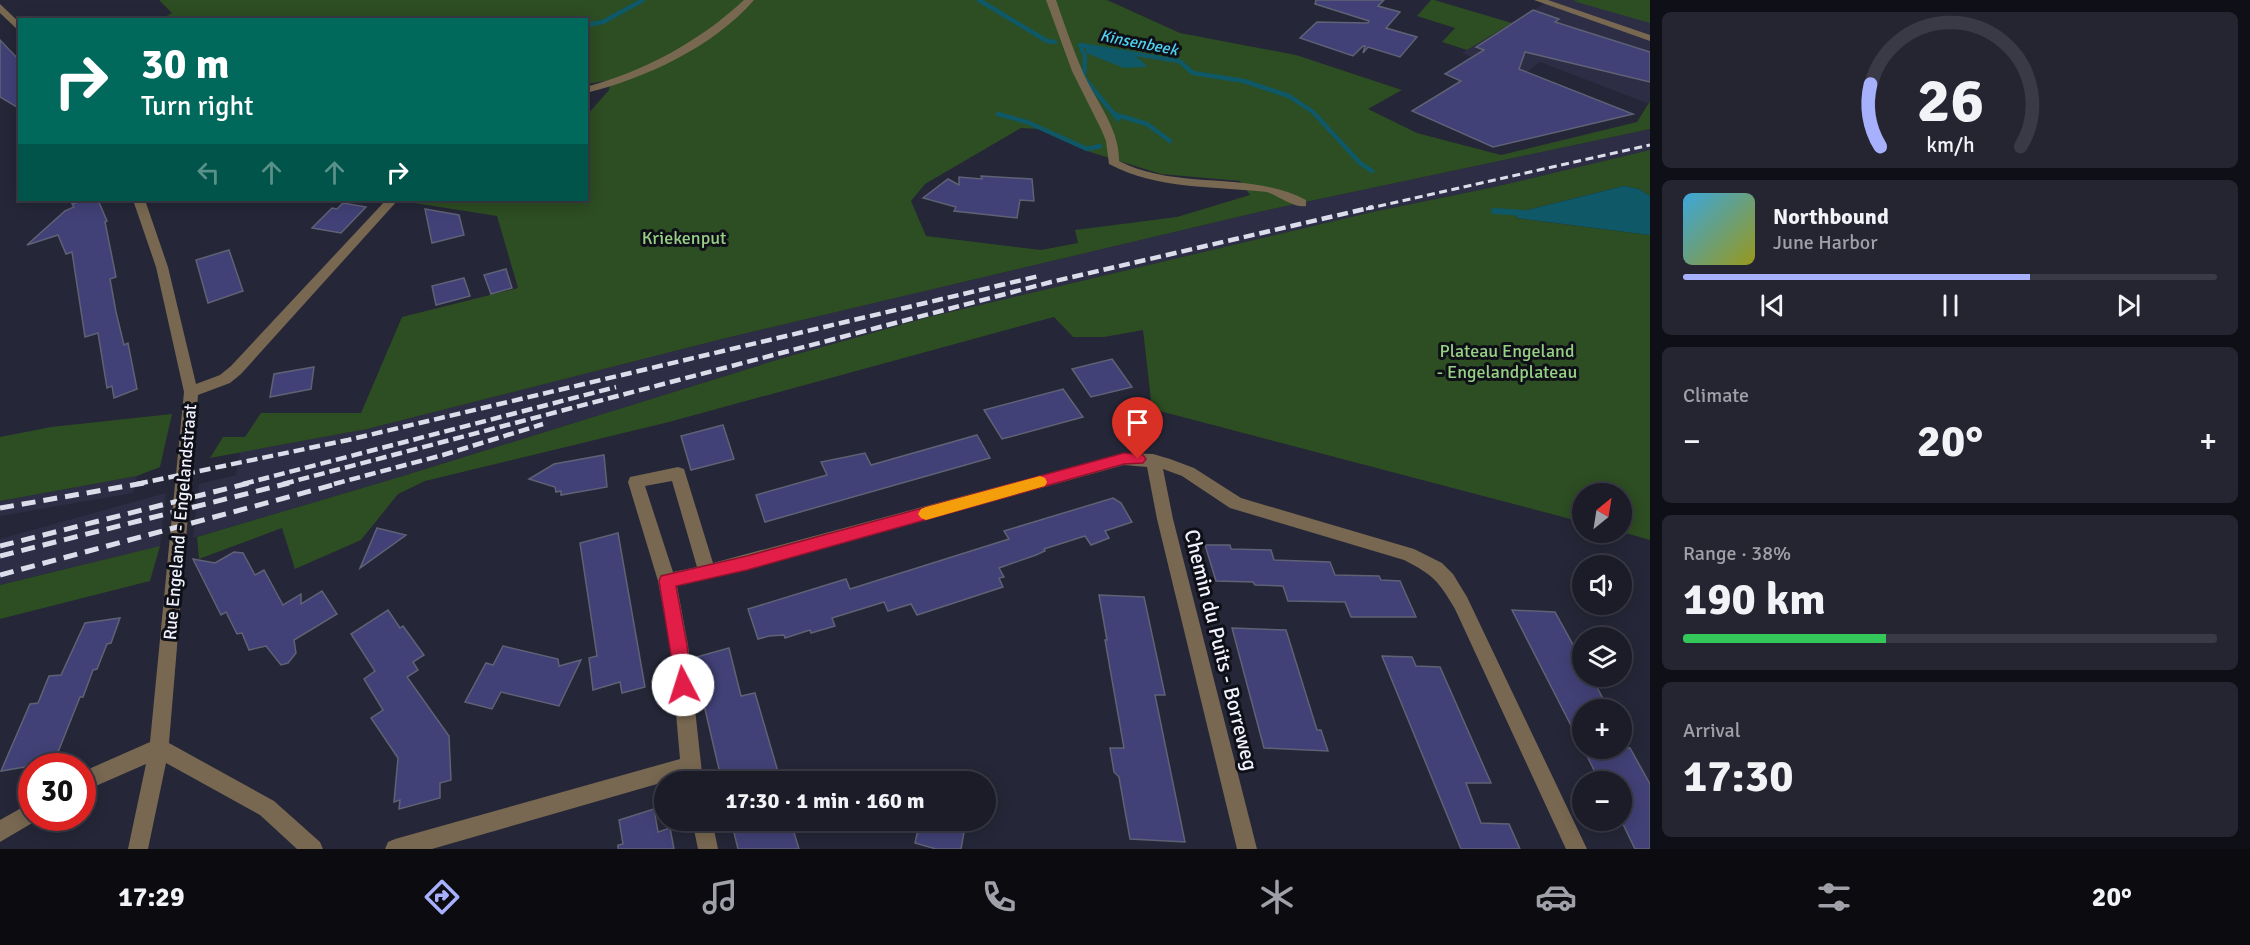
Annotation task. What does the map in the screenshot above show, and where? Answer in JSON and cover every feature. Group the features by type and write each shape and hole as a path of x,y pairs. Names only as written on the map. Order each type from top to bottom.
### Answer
{"street":[{"path":"588,89 625,79 705,38 729,20 749,0"},
{"path":"1051,0 1076,71 1109,135 1114,156 1113,162 1135,173 1156,178 1267,189 1282,193 1302,203"},
{"path":"1539,0 1650,38"},
{"path":"0,7 18,26"},
{"path":"140,201 162,267 191,393"},
{"name":"Rue Engeland - Engelandstraat","path":"138,849 159,748 191,393 225,379 236,370 391,201"},
{"path":"667,581 1124,459 1153,460 1188,472 1236,503 1398,550 1436,568 1461,603 1577,849"},
{"name":"Chemin du Puits - Borreweg","path":"1153,460 1160,498 1247,849"},
{"path":"692,771 679,645 667,581 636,483 678,472 707,572"},
{"path":"96,776 159,748 267,808 314,849"},
{"path":"395,849 654,784"},
{"path":"0,832 18,821"},
{"path":"704,831 708,849"}],"shaded area":[{"path":"1550,0 1650,0 1650,101 1647,103 1540,62 1521,77 1462,53"},
{"path":"1095,46 1131,54 1147,67 1124,68 1086,53 1086,48"},
{"path":"1650,129 1650,150 1494,187 1368,213 929,317 783,358 403,476 193,538 199,484 236,475 240,452 367,429 726,338 1263,211"},
{"path":"1624,186 1639,189 1650,196 1650,235 1517,218 1515,213"},
{"path":"137,476 133,493 0,516 0,501"},
{"path":"166,493 160,546 0,585 0,539"}],"green space":[{"name":"Kriekenput","path":"159,0 1107,0 1180,33 1296,55 1402,90 1368,109 1417,133 1501,155 1637,122 1650,101 1650,129 1263,211 726,338 367,429 210,458 223,437 245,437 261,413 361,413 402,317 518,288 497,216 408,202 588,201 588,114 609,90 611,80 588,84 588,18 163,18 172,13","holes":["1021,128 1039,129 1090,152 1161,174 1240,181 1250,195 1177,217 1075,230 1078,243 1041,250 926,236 911,201 925,184"]},
{"path":"1431,0 1512,23 1467,50 1442,42 1455,28 1417,16"},
{"path":"1650,0 1650,23 1573,1"},
{"name":"Plateau Engeland - Engelandplateau","path":"1650,150 1650,196 1639,189 1624,186 1515,213 1517,218 1650,235 1650,540 1632,535 1632,483 1572,483 1572,519 1152,409 1143,330 1104,337 1073,337 1054,317 669,422 425,481 398,494 361,540 295,569 282,528 199,559 197,537 403,476 783,358 929,317 1368,213 1494,187"},
{"path":"172,414 160,467 137,476 0,501 0,437 51,427"},
{"path":"160,546 150,581 0,619 0,585"}],"building":[{"path":"1316,0 1384,0 1378,6 1400,12 1386,28 1417,37 1400,57 1368,47 1363,53 1365,46 1353,56 1300,38 1317,22 1368,23 1369,21 1315,4"},
{"path":"1533,10 1559,19 1555,22 1650,52 1650,82 1525,52 1519,69 1633,114 1493,147 1412,111 1461,81 1445,74 1484,50 1476,47"},
{"path":"0,40 18,59 18,108 0,97"},
{"path":"981,176 1032,179 1034,201 1020,200 1017,218 954,211 956,207 923,198 948,179 959,185 959,177 982,179"},
{"path":"82,201 98,201 107,221 105,222 116,277 110,279 124,345 128,343 137,389 114,398 112,386 107,388 98,333 85,337 72,252 66,254 58,235 27,245 65,211 74,207 72,204"},
{"path":"343,203 366,207 341,233 312,228 332,208 337,209"},
{"path":"425,209 459,215 464,235 432,243"},
{"path":"229,250 243,291 208,303 196,260"},
{"path":"506,269 512,288 491,294 484,275"},
{"path":"464,278 470,296 436,305 432,286"},
{"path":"1112,359 1132,387 1091,397 1072,369"},
{"path":"314,367 311,389 270,397 274,374"},
{"path":"1063,389 1083,417 1002,439 984,410"},
{"path":"723,425 734,459 691,470 681,436"},
{"path":"977,435 990,458 765,522 756,495 827,475 821,462 865,453 871,465"},
{"path":"604,455 607,487 561,495 561,491 556,492 555,487 529,479 554,464"},
{"path":"1113,498 1121,503 1132,522 1105,531 1109,538 1091,545 1085,536 1044,549 1045,551 1036,555 999,568 1004,577 999,578 1003,587 917,615 911,604 888,611 884,602 832,618 835,626 811,633 810,630 785,638 784,635 758,639 748,609 846,579 850,589 1009,539 1004,531"},
{"path":"377,528 406,535 360,568"},
{"path":"618,533 645,687 622,693 620,682 593,690 589,658 597,656 580,543"},
{"path":"1205,545 1230,545 1231,549 1271,550 1274,560 1330,562 1335,575 1379,576 1381,580 1400,581 1416,617 1351,617 1345,602 1288,601 1283,586 1216,581"},
{"path":"234,552 243,553 255,575 264,570 283,605 301,594 301,604 322,591 337,614 294,640 296,653 288,663 281,665 266,646 249,650 242,633 237,634 226,612 221,615 193,559 215,563"},
{"path":"1099,595 1144,597 1165,695 1155,695 1185,842 1130,839 1119,777 1114,772 1110,748 1124,748"},
{"path":"388,610 400,628 403,626 424,655 413,662 418,670 407,677 449,736 451,780 440,783 440,798 399,809 400,800 394,802 398,758 371,718 383,710 364,679 375,671 351,634"},
{"path":"1512,610 1555,612 1572,643 1572,687 1597,687 1603,699 1572,699 1572,727"},
{"path":"120,618 111,643 107,644 97,669 93,670 83,697 80,697 58,753 18,753 18,768 1,771 30,704 38,703 49,676 61,675 85,623"},
{"path":"1232,628 1286,630 1317,730 1321,730 1328,751 1264,748"},
{"path":"503,646 558,659 559,666 581,660 559,706 501,692 492,709 465,702 486,663 493,665"},
{"path":"729,648 741,696 755,693 778,771 719,771 693,658"},
{"path":"1382,656 1412,657 1416,666 1440,667 1491,783 1466,783 1481,823 1509,824 1520,849 1461,849"},
{"path":"1632,752 1650,784 1650,849 1635,849 1626,831 1632,831 1632,771 1594,771 1588,759 1632,759"},
{"path":"654,809 654,831 671,831 674,849 618,849 618,845 623,844 619,820"},
{"path":"734,831 794,831 799,849 738,849"},
{"path":"918,831 964,831 961,849 936,849 915,843"}],"waterway":[{"path":"588,25 603,22 643,0"},
{"name":"Kinsenbeek","path":"979,0 1047,41 1055,42"},
{"name":"Kinsenbeek","path":"1118,119 1084,78 1085,57 1080,45 1179,61 1193,73 1244,81 1289,96 1313,112 1360,163 1372,171"},
{"path":"998,114 1027,122 1087,149 1100,146"},
{"path":"1117,115 1147,124 1170,141"},
{"path":"1494,211 1524,213"}],"railway":[{"path":"1366,209 1650,145"},
{"path":"283,484 1051,282 1373,207"},
{"path":"137,484 348,440 1039,276"},
{"path":"243,484 616,387"},
{"path":"334,484 443,455 543,424"},
{"path":"0,508 144,483"},
{"path":"0,546 249,483"},
{"path":"0,556 289,483"},
{"path":"0,575 340,483"}],"slow traffic":[{"path":"926,514 1040,482"}],"route":[{"path":"683,685 679,645 667,581 747,563 1124,459 1138,459"}]}
